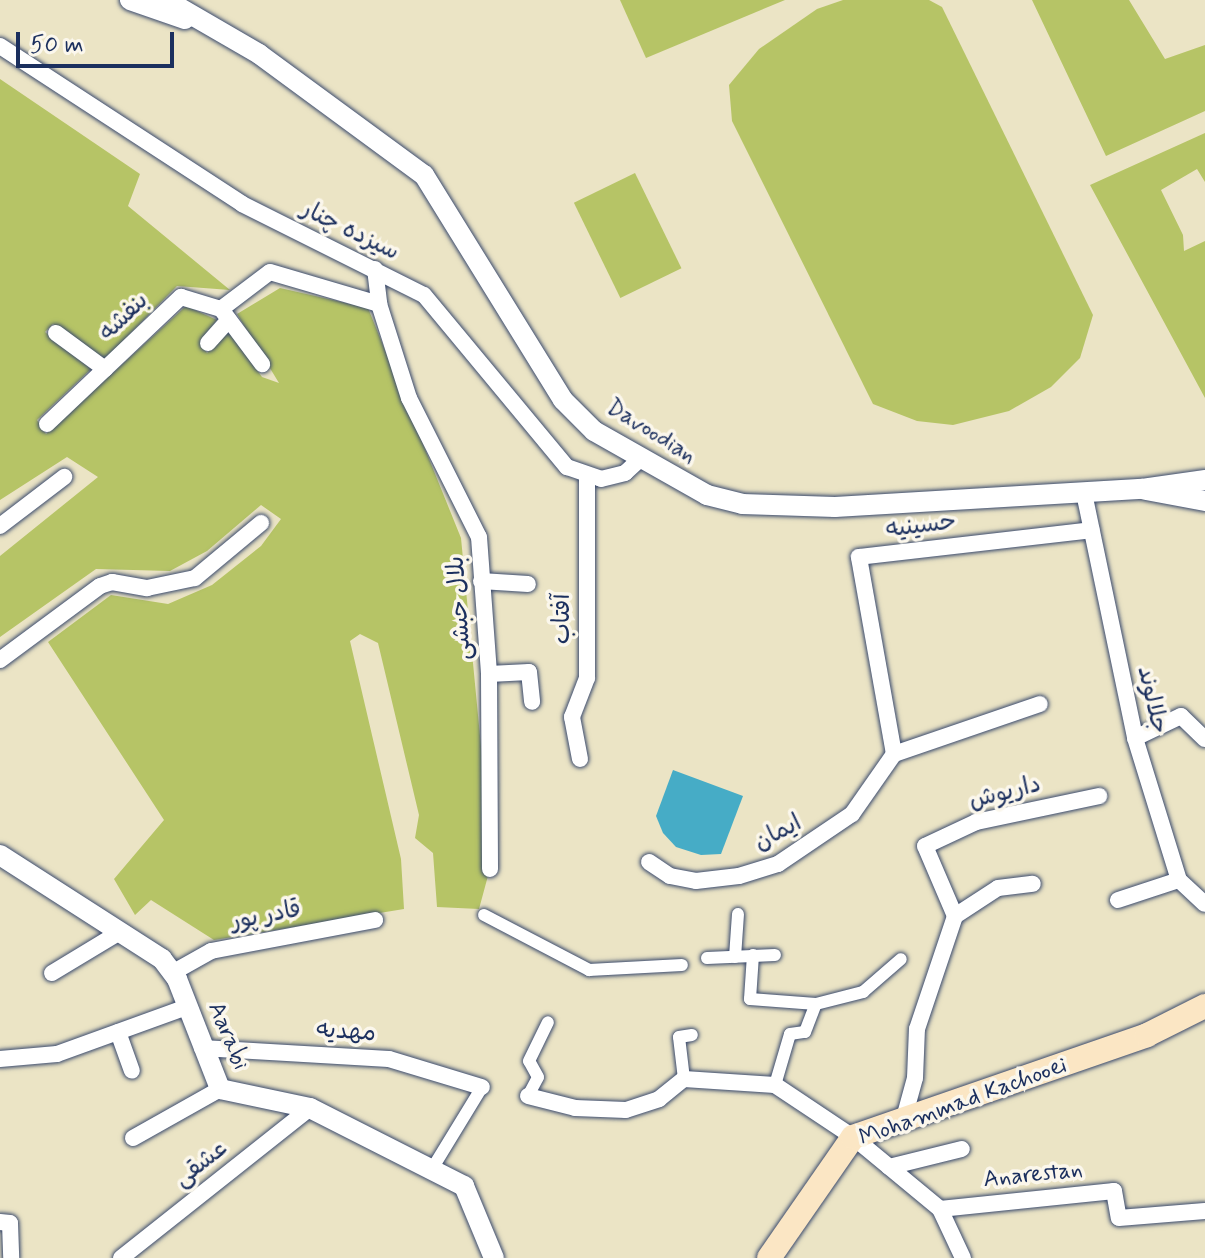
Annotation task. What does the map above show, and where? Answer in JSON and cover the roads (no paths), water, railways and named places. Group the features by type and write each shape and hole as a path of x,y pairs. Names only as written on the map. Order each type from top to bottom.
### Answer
{"main road":[{"name":"Mohammad Kachooei","path":"769,1258 853,1137 904,1118 1059,1073 1205,1006"}],"street":[{"name":"Davoodian","path":"130,0 215,27"},
{"name":"Davoodian","path":"166,0 289,74 424,175 563,400 594,431 639,460 707,495 792,508 1084,493 1205,480"},
{"name":"سیزده چنار","path":"0,46 242,204 424,295 567,467 587,476"},
{"name":"بلال حبشی","path":"375,269 379,304 409,398 479,537 489,674 490,869"},
{"path":"208,343 225,315 270,272 379,304"},
{"name":"بنفشه","path":"47,424 181,297 225,315"},
{"path":"225,315 262,364"},
{"path":"56,333 105,369"},
{"path":"587,476 601,479 625,473 639,460"},
{"name":"آفتاب","path":"580,759 572,717 587,678 587,476"},
{"path":"0,526 64,477"},
{"name":"Davoodian","path":"1142,489 1205,501"},
{"name":"جلالوند","path":"1084,493 1135,738 1179,880"},
{"path":"0,660 100,586 112,582 167,587 195,578 261,523"},
{"name":"حسینیه","path":"894,754 859,557 1091,530"},
{"path":"481,581 528,584"},
{"path":"489,674 529,672 532,702"},
{"path":"894,754 1040,704"},
{"path":"1135,738 1181,716 1205,739"},
{"name":"ایمان","path":"649,862 670,876 696,881 778,864 852,814 894,754"},
{"name":"داریوش","path":"955,916 925,846 976,822 1099,796"},
{"name":"Aarabi","path":"0,855 162,959 172,973 220,1089 310,1108 464,1186 494,1258"},
{"path":"1118,900 1179,880 1205,904"},
{"path":"904,1118 915,1078 917,1029 955,916 998,888 1033,884"},
{"path":"735,957 738,914"},
{"path":"484,915 589,970 610,973 682,965"},
{"name":"قادر پور","path":"172,973 211,951 375,920"},
{"path":"52,973 120,932"},
{"path":"753,955 750,999 816,1004 863,992 901,959"},
{"path":"707,958 775,955"},
{"path":"775,1085 790,1034 805,1032 816,1004"},
{"path":"0,1059 57,1054 187,1007"},
{"path":"548,1022 529,1061 538,1077 528,1096 575,1108 626,1110 659,1099 684,1079 775,1085 853,1137 940,1209 963,1258"},
{"path":"118,1032 132,1071"},
{"path":"684,1079 679,1037 692,1035"},
{"name":"مهدیه","path":"202,1048 389,1059 482,1087"},
{"path":"432,1169 482,1087"},
{"path":"133,1138 220,1089"},
{"name":"عشقی","path":"121,1258 310,1108"},
{"path":"889,1167 962,1149"},
{"name":"Anarestan","path":"940,1209 1114,1191 1119,1218 1205,1211"},
{"path":"0,1222 10,1223 11,1258"}],"water":[{"path":"673,770 743,796 721,854 701,855 676,847 663,833 656,816"}]}
